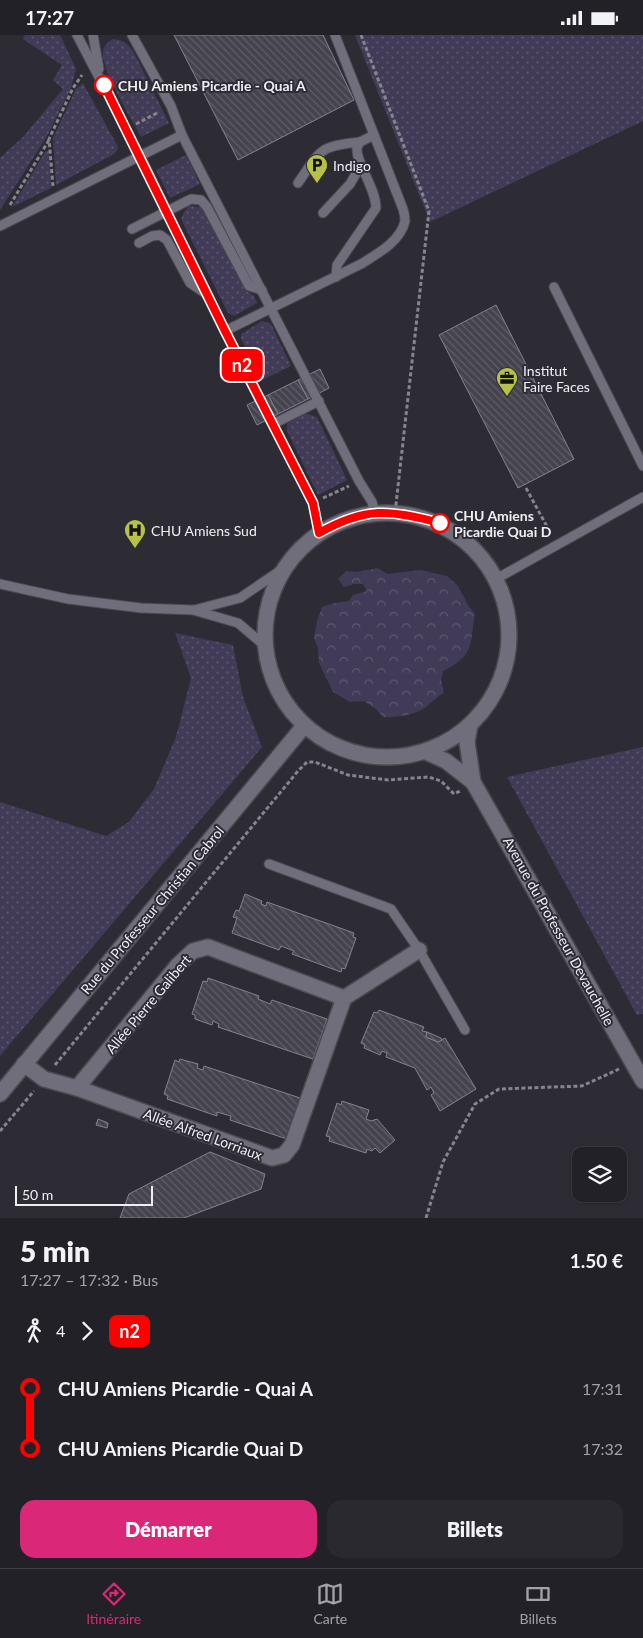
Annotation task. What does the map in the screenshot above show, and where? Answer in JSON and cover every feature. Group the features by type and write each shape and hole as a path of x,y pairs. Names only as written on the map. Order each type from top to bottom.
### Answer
{"street":[{"path":"375,513 395,513 414,515 440,523 478,553 496,579 507,609 510,641 500,685 490,701 470,725 449,741 426,752 394,758 361,756 331,745 304,727 284,703 270,675 264,645 268,605 284,568 300,549 319,533 343,521 375,513"},
{"path":"470,725 467,742 473,782"},
{"name":"Rue du Professeur Christian Cabrol","path":"0,1094 304,727"},
{"path":"426,752 446,761 473,782"},
{"name":"Avenue du Professeur Devauchelle","path":"473,782 640,1074"},
{"name":"Allée Pierre Galibert","path":"76,1088 178,965 193,951 208,947 344,998"},
{"path":"344,998 419,951"},
{"name":"Allée Alfred Lorriaux","path":"24,1064 44,1079 76,1088 272,1158 284,1155 292,1145 344,998"}],"lane":[{"path":"77,35 140,156 225,331 313,503 319,533"},
{"path":"93,35 100,79"},
{"path":"128,35 134,39 171,106 182,135 359,481 372,502 375,513"},
{"path":"225,331 336,277 381,252 398,236 405,220 403,209 335,35"},
{"path":"0,227 182,135"},
{"path":"298,183 324,149 331,145 360,142 374,135"},
{"path":"336,277 337,265 376,208 374,193 356,150 360,142"},
{"path":"323,213 350,184 361,165"},
{"path":"132,229 191,199 200,200 207,207 249,286 262,290"},
{"path":"139,243 152,236 160,235 167,240 190,283 208,295"},
{"path":"554,287 643,466"},
{"path":"273,424 319,401"},
{"path":"496,579 643,497"},
{"path":"193,610 240,598 284,568"},
{"path":"0,584 77,600 141,608 193,610 238,623 264,645"},
{"path":"269,864 391,909 419,951 465,1030"}],"path":[{"path":"361,35 429,211 395,513"},
{"path":"6,211 49,139 73,88 82,75"},
{"path":"126,129 171,106"},
{"path":"49,139 54,188"},
{"path":"313,503 359,481"},
{"path":"526,488 557,545"},
{"path":"0,1131 298,771 307,763 315,762 348,775 388,780 429,777 440,781 454,794 473,782"},
{"path":"426,1218 444,1162 475,1104 499,1089 582,1086 640,1074"}],"green space":[{"path":"25,35 60,35 76,69 71,88 47,136 0,210 0,158 23,137 63,89 53,80 62,65 23,39"},
{"path":"355,35 643,35 643,121 430,222"},
{"path":"113,39 124,42 133,51 169,123 141,137 111,81 103,59 104,47"},
{"path":"83,83 118,147 114,154 56,185 53,138 76,89"},
{"path":"48,151 51,188 12,207 45,152"},
{"path":"186,155 200,184 170,198 156,170"},
{"path":"189,206 201,207 206,213 245,290 254,296 257,303 234,316 228,313 181,219"},
{"path":"262,321 271,324 291,366 262,380 241,339 241,334"},
{"path":"305,413 317,417 347,480 318,495 287,431 287,424"},
{"path":"378,568 387,574 420,570 447,576 458,586 475,614 471,642 466,654 454,665 443,671 441,680 444,693 425,708 415,713 383,717 376,709 364,701 350,702 333,692 319,663 318,648 314,638 322,607 349,601 353,595 367,591 363,584 344,587 338,579 346,571 357,572"},
{"path":"175,633 233,645 243,697 262,747 0,1056 0,802 106,836 129,822 154,789 176,737 191,678"},
{"path":"643,747 643,1014 637,1015 507,777"}],"building":[{"name":"Indigo","path":"174,35 323,35 354,100 238,160"},
{"name":"Institut Faire Faces","path":"496,305 574,459 518,488 439,335"},
{"path":"320,369 329,388 308,399 298,380"},
{"path":"298,380 308,399 278,414 268,395"},
{"path":"268,395 278,414 257,425 247,405"},
{"path":"245,894 262,901 261,904 266,906 267,902 354,933 353,937 356,938 345,969 342,968 341,972 292,954 294,951 281,946 279,950 232,933 237,918 233,917 236,910 239,911"},
{"path":"208,978 259,996 258,999 270,1004 272,1000 327,1019 313,1059 218,1027 219,1024 213,1021 212,1025 195,1019 195,1015 192,1014 203,981 207,982"},
{"path":"379,1010 424,1027 422,1031 427,1032 426,1037 438,1042 445,1038 476,1089 440,1111 431,1095 434,1093 431,1087 427,1090 415,1068 386,1057 387,1053 382,1051 380,1055 364,1048 365,1045 361,1043 374,1012 377,1013"},
{"path":"427,1032 442,1040 438,1042 426,1037"},
{"path":"180,1059 198,1064 197,1068 203,1070 204,1066 300,1098 287,1139 230,1120 231,1116 217,1112 217,1116 167,1099 168,1096 164,1094 175,1060 179,1062"},
{"path":"342,1101 369,1110 366,1119 371,1121 377,1119 395,1140 380,1153 375,1148 372,1151 367,1149 366,1153 329,1141 330,1137 326,1136 337,1103 341,1105"},
{"path":"98,1119 108,1123 107,1128 96,1125"},
{"path":"210,1152 265,1174 261,1189 184,1218 120,1218 129,1194"}],"bus line":[{"name":"n2","path":"104,85 225,331 313,503 319,533 336,523 385,512 414,515 440,523"}],"place":[{"name":"CHU Amiens Picardie - Quai A","path":"104,85"},
{"name":"Indigo","path":"317,184"},
{"name":"Institut Faire Faces","path":"507,397"},
{"name":"CHU Amiens Picardie Quai D","path":"440,523"},
{"name":"CHU Amiens Sud","path":"135,549"}]}
